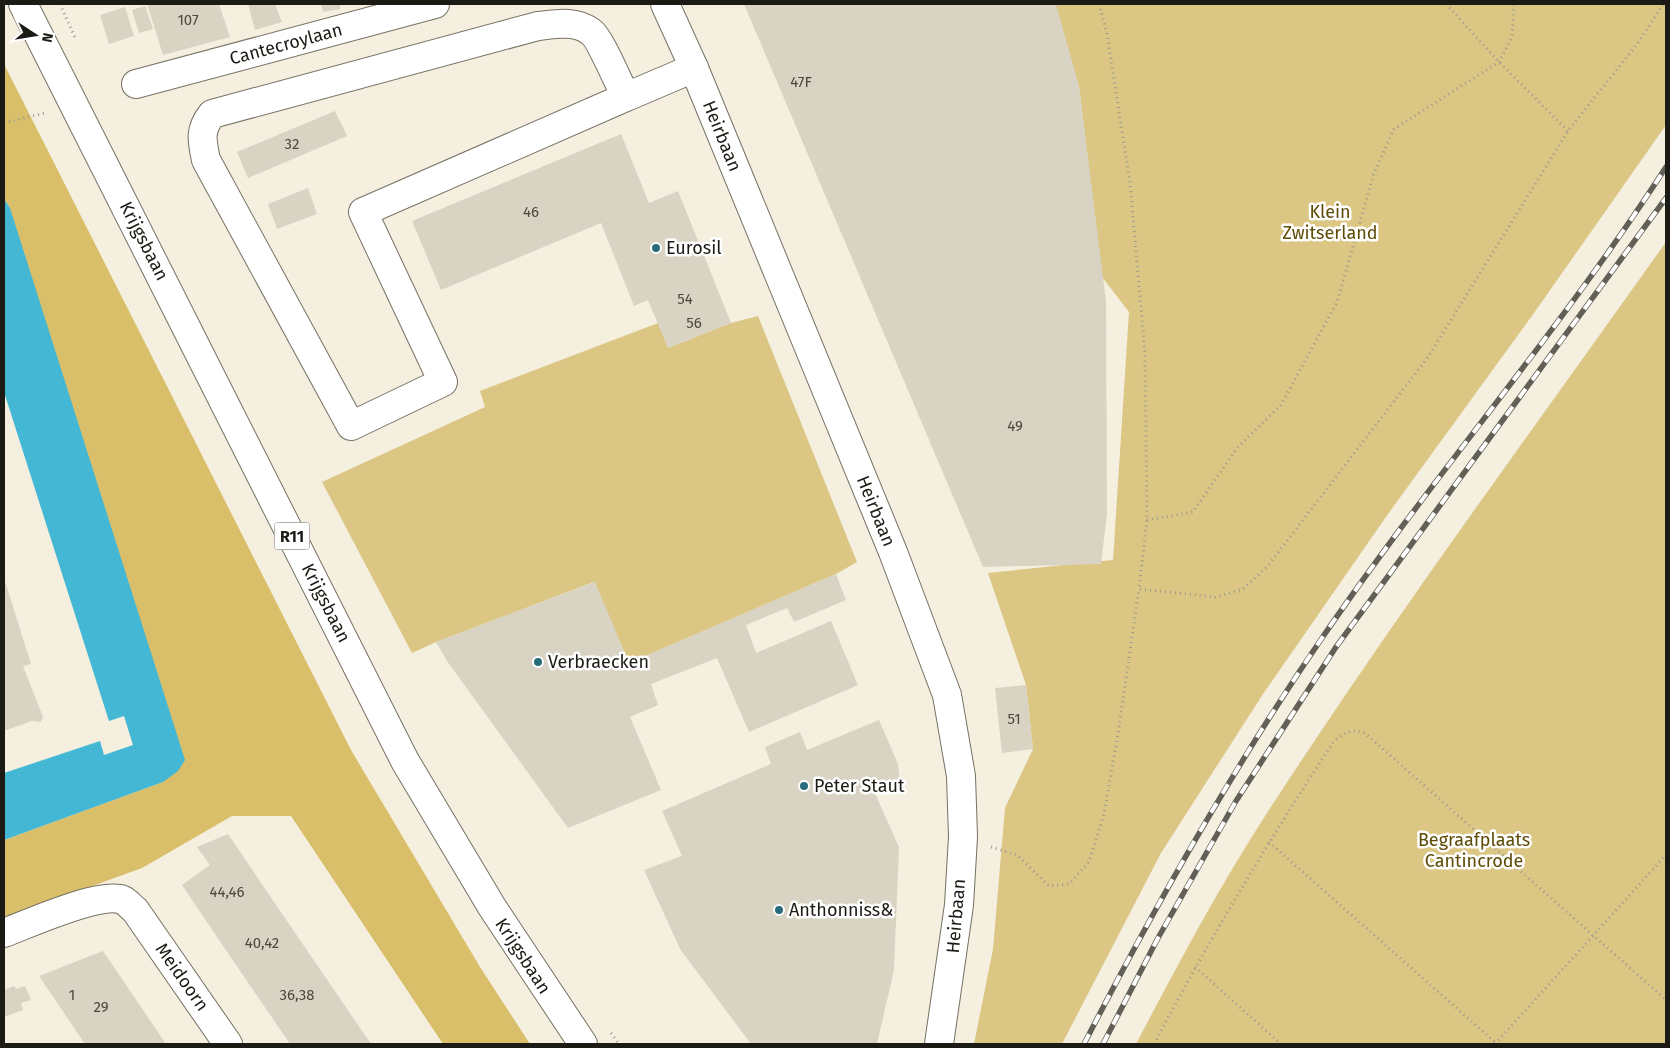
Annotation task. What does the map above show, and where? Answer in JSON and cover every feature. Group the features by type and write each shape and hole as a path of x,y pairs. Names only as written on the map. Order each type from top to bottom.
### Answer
{"street":[{"name":"Cantecroylaan","path":"136,84 435,4"},
{"name":"Heirbaan","path":"665,4 694,68 889,543 947,695 961,776 962,837 959,905 950,984 939,1044"},
{"name":"Krijgsbaan","path":"26,6 405,761 492,908 583,1044"},
{"path":"626,97 592,32 579,25 563,23 538,26 212,114 203,126 201,139 206,160 351,426 443,382 363,212 694,68"},
{"name":"Meidoorn","path":"4,933 85,903 107,898 123,900 135,910 228,1044"}],"path":[{"path":"962,837 1017,855 1049,886 1069,884 1089,862 1106,805 1118,734 1147,520 1145,353 1130,183 1107,34 1099,4"},
{"path":"1446,4 1499,62 1568,131"},
{"path":"1147,520 1193,512 1237,448 1281,405 1337,302 1374,173 1394,129 1499,62 1512,37 1514,4"},
{"path":"1139,589 1215,597 1243,588 1267,567 1428,357 1568,131 1638,42 1663,4"},
{"path":"4,123 45,113"},
{"path":"1154,1044 1195,967 1269,842 1334,741 1346,732 1354,730 1365,733 1594,934 1666,1000"},
{"path":"1269,842 1496,1044 1666,855"},
{"path":"1195,967 1281,1044"},
{"path":"608,1030 619,1044"}],"green space":[{"name":"Klein Zwitserland","path":"1055,4 1666,4 1666,125 1534,313 1388,514 1263,694 1161,853 1062,1044 974,1044 993,949 1005,808 1033,749 1026,685 988,573 1113,560 1129,312 1102,277 1079,87"},
{"name":"Begraafplaats Cantincrode","path":"1666,242 1666,1044 1136,1044 1232,869 1315,740 1413,596"},
{"path":"758,316 857,562 836,574 629,663 594,582 436,642 412,653 322,482 485,407 480,391 658,323 668,348 731,323"}],"shaded area":[{"path":"4,64 351,750 480,967 530,1044 443,1044 291,816 232,816 142,868 4,918 4,840 163,782 10,208 4,199"}],"water":[{"path":"4,199 10,208 185,760 178,771 163,782 4,840 4,773 100,741 104,755 133,745 124,716 109,721 4,392"}],"building":[{"path":"147,4 219,4 230,37 163,55"},
{"path":"248,4 275,4 282,22 255,30"},
{"path":"321,4 340,4 340,9 323,12"},
{"path":"744,4 1056,4 1079,87 1106,301 1107,514 1101,564 983,567"},
{"path":"145,6 153,29 139,33 132,10"},
{"path":"125,7 134,36 109,44 100,15"},
{"path":"335,111 347,136 248,178 237,152"},
{"path":"621,134 649,203 678,191 731,323 668,348 648,300 634,306 601,223 441,290 412,221"},
{"path":"308,188 317,214 277,229 268,204"},
{"path":"836,574 846,600 794,622 787,608 746,625 756,653 831,621 858,685 749,732 717,658 651,684 658,705 630,717 661,790 568,828 447,661 436,642 595,582 629,663"},
{"path":"4,578 31,664 23,666 43,717 41,722 32,721 4,731"},
{"path":"1026,685 1033,749 1002,753 995,688"},
{"name":"Anthonniss&","path":"879,720 898,764 900,781 874,791 899,847 894,970 877,1044 751,1044 680,949 644,870 682,856 662,811 771,764 765,747 800,732 807,750"},
{"path":"228,834 371,1044 290,1044 217,937 182,885 210,865 197,847"},
{"path":"103,951 166,1044 85,1044 39,976"},
{"path":"14,986 16,989 25,986 31,1000 21,1003 23,1010 4,1017 4,990"}],"railway":[{"path":"1084,1044 1167,888 1289,687 1364,578 1583,287 1666,167"},
{"path":"1103,1044 1158,938 1236,801 1336,647 1666,198"}],"place":[{"name":"Eurosil","path":"656,248"},
{"name":"Verbraecken","path":"538,662"},
{"name":"Peter Staut","path":"804,786"},
{"name":"Anthonniss&","path":"779,910"}]}
